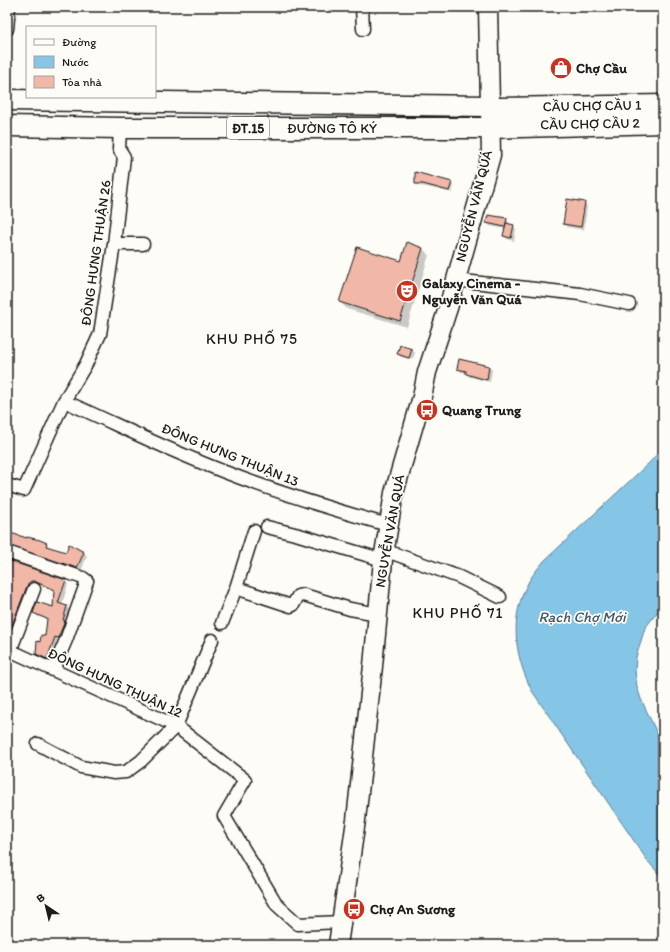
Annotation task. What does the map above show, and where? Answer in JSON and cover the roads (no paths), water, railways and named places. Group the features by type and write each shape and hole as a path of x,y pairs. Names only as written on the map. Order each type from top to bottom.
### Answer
{"main road":[{"name":"NGUYỄN VĂN QUÁ","path":"338,945 340,922 356,820 383,555 394,493 422,397 427,372 448,308 490,155 488,7"},
{"name":"ĐƯỜNG TÔ KÝ","path":"7,100 489,106"},
{"name":"CẦU CHỢ CẦU 1","path":"520,117 663,105"},
{"path":"489,106 499,108 520,117"},
{"path":"489,128 520,117"},
{"name":"CẦU CHỢ CẦU 2","path":"520,117 663,123"},
{"name":"ĐƯỜNG TÔ KÝ","path":"7,126 120,128 489,128"}],"street":[{"path":"7,29 9,7"},
{"path":"362,7 363,29"},
{"name":"ĐÔNG HƯNG THUẬN 26","path":"7,485 24,490 64,401 86,364 100,334 114,244 124,157 119,149 120,128"},
{"path":"114,244 143,244"},
{"path":"455,280 580,294 629,304"},
{"name":"ĐÔNG HƯNG THUẬN 13","path":"64,401 187,457 328,508 388,525"},
{"path":"267,527 383,555 459,578 500,597"},
{"path":"222,623 236,588 254,531"},
{"path":"7,552 83,578 87,581 66,640 53,670"},
{"path":"236,588 291,606 298,596 304,595 378,614"},
{"path":"8,650 34,589"},
{"path":"38,744 81,767 114,773 126,772 141,761 176,726 212,640"},
{"name":"ĐÔNG HƯNG THUẬN 12","path":"8,650 176,726 245,780 224,816 277,905 298,924 340,922"}],"water":[{"name":"Rạch Chợ Mới","path":"663,447 663,605 645,628 636,657 635,671 637,687 641,699 663,746 663,879 647,860 532,691 521,664 516,636 516,622 518,608 529,581 544,561 651,461"}],"place":[{"name":"Chợ Cầu","path":"561,68"},
{"name":"Galaxy Cinema - Nguyễn Văn Quá","path":"407,291"},
{"name":"Quang Trung","path":"427,410"},
{"name":"Chợ An Sương","path":"354,909"}],"district":[{"name":"KHU PHỐ 75","path":"252,339"},
{"name":"KHU PHỐ 71","path":"458,613"}]}
